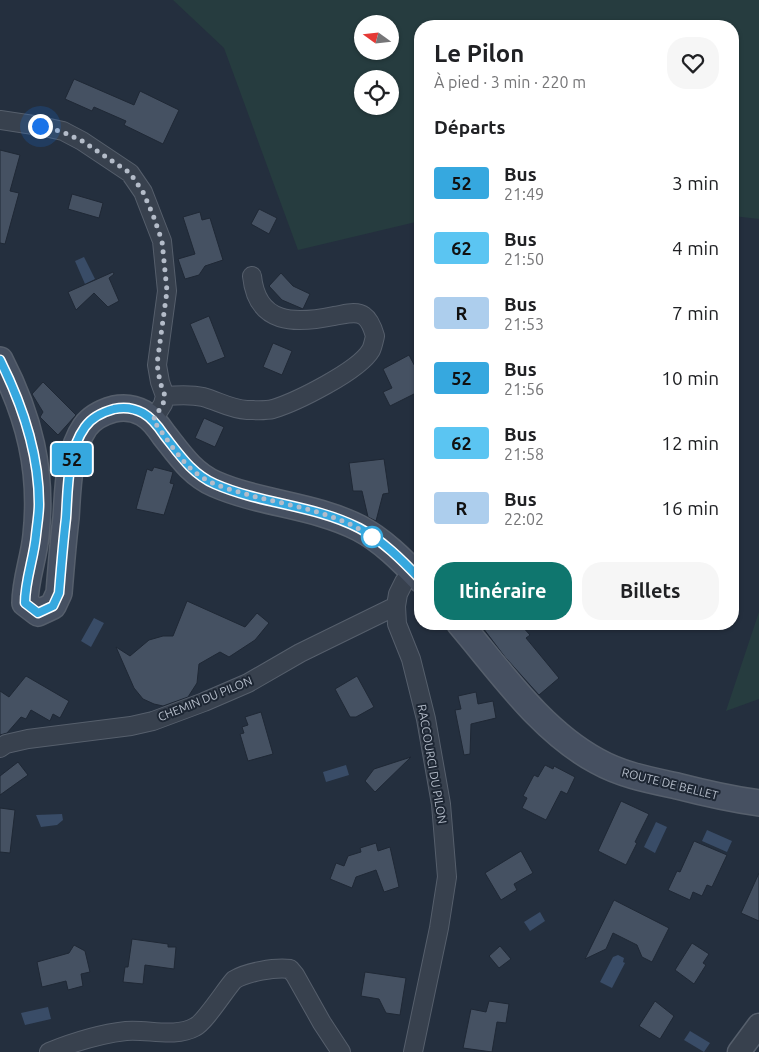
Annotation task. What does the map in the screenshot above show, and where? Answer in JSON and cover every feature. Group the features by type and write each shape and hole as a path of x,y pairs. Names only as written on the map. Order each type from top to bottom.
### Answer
{"main road":[{"path":"0,360 30,435 37,472 39,504 36,538 25,603 38,613 53,606 59,593 72,464 78,438 92,419 106,411 126,408 142,412 153,420 186,463 196,473 214,484 334,517 361,529 386,547 414,573"},
{"name":"ROUTE DE BELLET","path":"465,630 534,711 552,729 595,761 624,773 654,782 721,797 759,803"}],"street":[{"path":"0,120 63,132 82,141 130,173 143,192 162,241 167,291 157,364 165,396 163,404 153,420"},
{"path":"165,396 203,397 227,407 245,410 271,410 308,396 357,365 370,352 376,336 364,316 354,312 300,322 272,315 264,309 257,298 253,288 252,276"},
{"name":"RACCOURCI DU PILON","path":"412,1052 443,906 447,877 442,804 426,719 411,659 397,624 396,606 401,588 414,577"},
{"name":"CHEMIN DU PILON","path":"0,748 6,744 28,739 131,726 153,721 248,683 300,653 396,606"},
{"path":"49,1052 100,1035 127,1031 172,1032 187,1030 197,1026 234,980 242,975 282,968 290,969 295,975 341,1052"},
{"path":"739,1052 759,1024"}],"green space":[{"path":"173,0 759,0 759,219 739,217 739,20 414,20 414,222 298,250 224,48"},
{"path":"759,612 759,699 726,711"}],"water":[{"path":"84,257 95,279 85,284 75,261"},
{"path":"94,618 104,623 91,647 81,641"},
{"path":"346,765 349,775 326,782 323,772"},
{"path":"62,814 63,820 57,825 41,827 36,815"},
{"path":"656,822 667,827 655,853 644,847"},
{"path":"707,830 732,841 727,852 702,841"},
{"path":"540,912 545,921 530,931 524,922"},
{"path":"618,955 624,958 623,962 625,963 612,988 600,982 613,957"},
{"path":"48,1007 51,1019 25,1025 21,1013"},
{"path":"690,1031 710,1043 704,1052 684,1040"}],"building":[{"path":"74,79 134,105 140,91 179,110 163,144 124,125 126,121 94,107 92,111 65,99"},
{"path":"0,150 20,155 10,191 19,193 5,244 0,243"},
{"path":"72,194 103,203 99,218 68,209"},
{"path":"259,209 277,218 269,234 251,224"},
{"path":"200,212 202,220 210,218 223,260 205,266 199,275 185,279 178,259 195,254 183,217"},
{"path":"113,272 114,274 109,278 119,301 108,307 94,293 76,310 68,292"},
{"path":"281,273 293,286 310,294 303,309 282,300 269,286"},
{"path":"209,316 225,357 207,364 190,324"},
{"path":"273,343 292,351 282,375 263,367"},
{"path":"409,355 414,365 414,394 390,406 383,392 392,388 383,369"},
{"path":"43,382 76,415 58,435 40,417 43,412 32,394"},
{"path":"204,418 224,427 215,447 195,438"},
{"path":"384,459 389,493 383,494 376,521 368,517 362,491 353,491 349,463"},
{"path":"154,467 173,472 170,483 174,484 164,515 136,509 147,469 152,471"},
{"path":"187,601 245,627 257,613 269,623 255,640 229,657 220,652 199,664 197,683 188,697 163,706 154,704 143,699 134,688 116,647 130,656 149,640 163,636 173,636"},
{"path":"485,630 525,630 530,635 526,638 559,678 539,695 505,657"},
{"path":"26,676 69,701 60,718 53,714 50,721 31,710 26,719 21,717 7,733 0,735 0,691 9,697"},
{"path":"357,676 374,707 356,717 350,717 335,689"},
{"path":"476,692 478,704 493,701 496,718 471,724 470,754 464,755 455,710 461,709 458,696"},
{"path":"261,712 273,754 248,761 240,734 244,733 242,727 248,725 245,717"},
{"path":"411,757 375,792 365,781 374,769"},
{"path":"18,762 28,775 0,795 0,776"},
{"path":"545,765 553,769 554,766 575,777 567,794 561,791 546,820 522,808 527,798 523,796 534,775 538,777"},
{"path":"621,801 649,814 626,865 598,851"},
{"path":"0,808 15,810 10,853 0,852"},
{"path":"694,841 727,855 712,887 707,885 702,896 693,892 690,900 668,890 677,871 680,872"},
{"path":"376,843 378,851 390,847 399,887 384,892 376,870 356,877 352,888 330,879 336,863 344,866 348,856 361,852 360,848"},
{"path":"521,851 533,873 514,884 517,890 501,900 485,873"},
{"path":"759,873 759,921 741,913"},
{"path":"614,900 669,928 652,962 642,957 637,945 613,933 606,949 585,959"},
{"path":"132,939 168,944 168,947 176,947 174,969 145,965 143,984 123,982 125,967 128,967"},
{"path":"692,943 709,954 703,963 706,965 694,984 675,970"},
{"path":"74,945 85,951 90,972 81,974 83,986 68,990 66,981 42,987 37,962 69,953"},
{"path":"500,946 511,959 499,968 489,956"},
{"path":"365,972 406,978 400,1015 386,1013 379,999 361,996"},
{"path":"489,1001 509,1004 506,1023 497,1022 492,1052 463,1048 471,1009 486,1012"},
{"path":"655,1001 674,1016 660,1039 639,1026"}],"bus line":[{"name":"52","path":"0,360 30,435 37,472 39,504 36,538 25,590 25,603 38,613 53,606 59,593 68,489 78,438 92,419 106,411 116,409 126,408 142,412 153,420 186,463 196,473 214,484 334,517 361,529 386,547 414,573"}],"route":[{"path":"40,126 63,132 82,141 130,173 143,192 153,215 162,241 167,291 157,364 165,396 163,404 153,420 186,463 196,473 214,484 334,517 361,529 374,538 372,537"}]}
